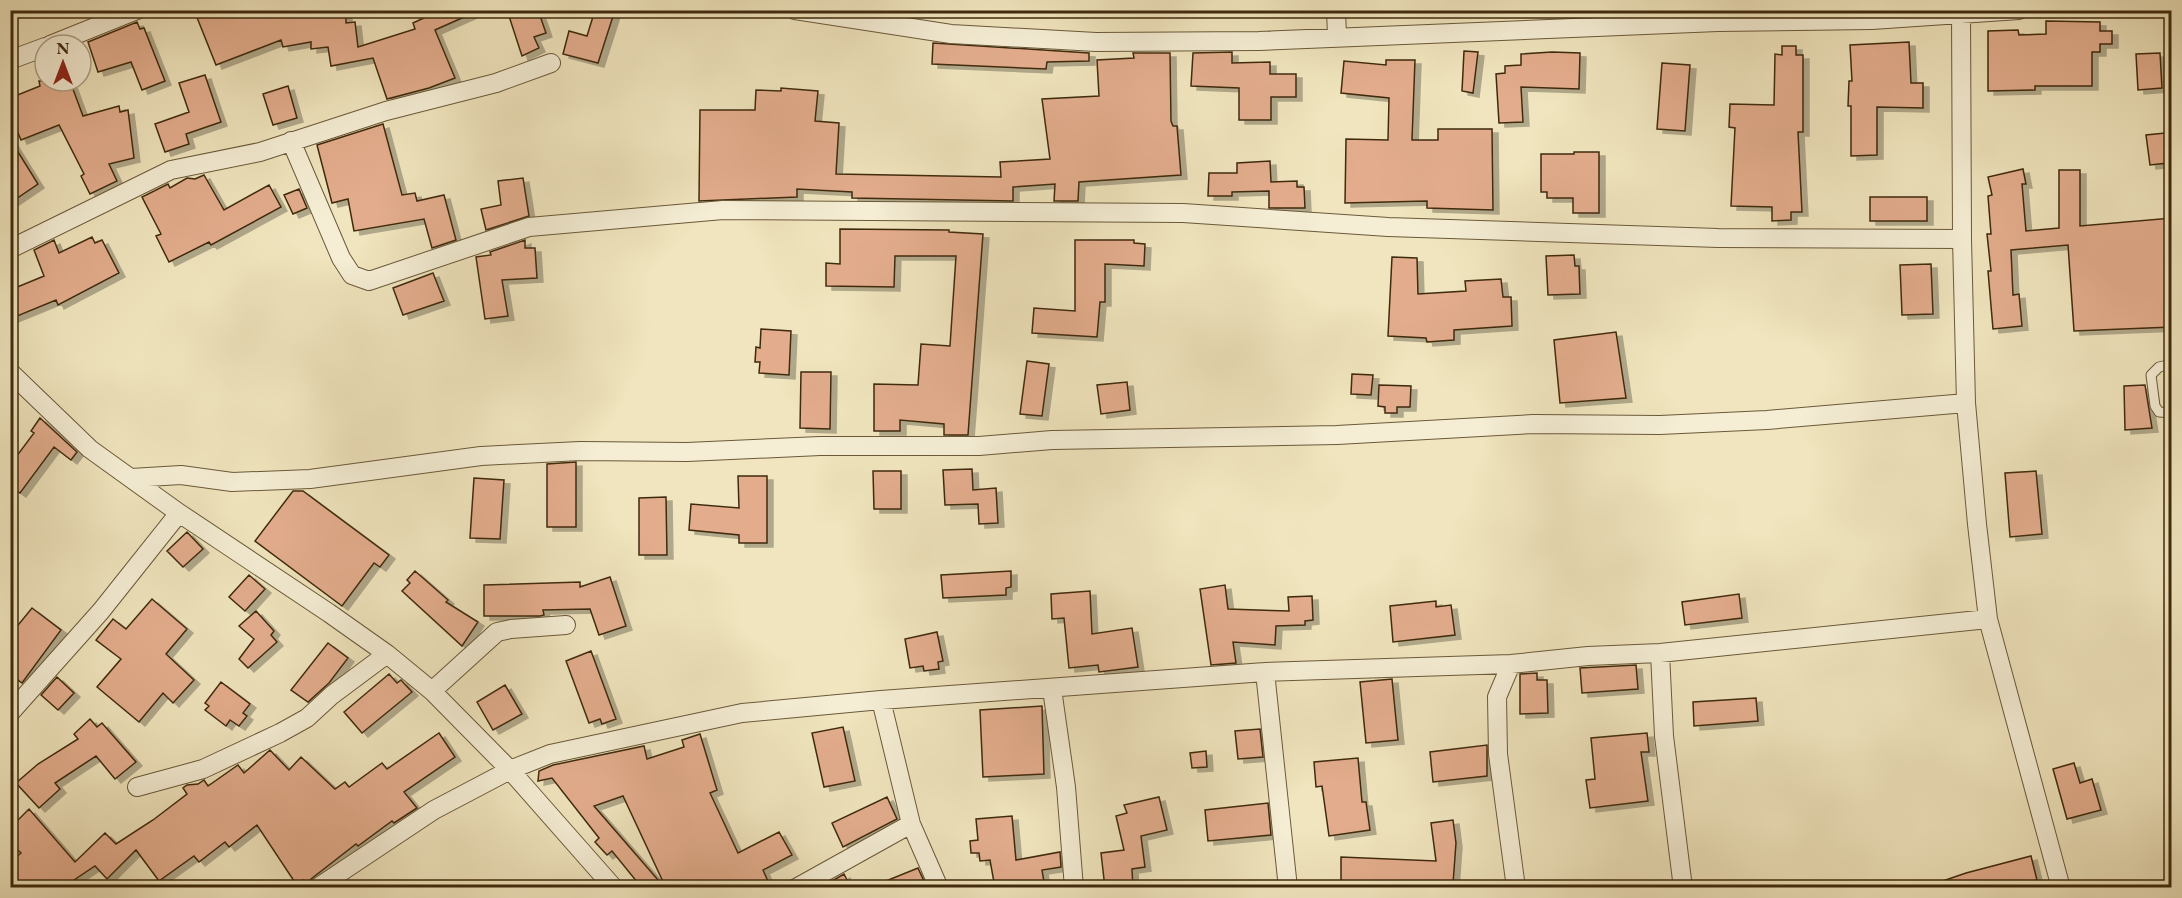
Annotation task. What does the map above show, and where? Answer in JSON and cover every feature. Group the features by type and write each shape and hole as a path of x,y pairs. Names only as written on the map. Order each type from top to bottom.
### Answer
{"street":[{"path":"80,33 137,10"},
{"path":"795,10 951,34 1084,41 1259,41 1337,36 1430,35 2019,10"},
{"path":"1336,10 1337,36"},
{"path":"1961,13 1962,239 1966,403 1988,619 2061,888"},
{"path":"10,60 33,51"},
{"path":"10,249 171,170 260,152 386,111 496,83 551,63"},
{"path":"291,141 341,258 352,275 369,281 529,227 723,210 1183,213 1388,228 1718,238 1962,239"},
{"path":"10,372 90,449 179,513 387,654 432,691 510,770 614,888"},
{"path":"131,478 181,475 232,482 310,479 481,456 580,451 687,452 820,446 979,446 1052,440 1337,435 1533,424 1660,425 1767,420 1966,403"},
{"path":"10,713 100,611 179,513"},
{"path":"317,888 434,810 510,770 550,754 731,715 881,700 1265,672 1511,664 1588,656 1660,653 1988,619"},
{"path":"432,691 497,632 566,626"},
{"path":"1660,653 1664,736 1683,888"},
{"path":"137,787 203,769 298,723 387,654"},
{"path":"1511,664 1497,697 1498,754 1516,888"},
{"path":"1265,672 1288,888"},
{"path":"1052,689 1066,788 1074,888"},
{"path":"881,700 911,824 939,888"},
{"path":"796,888 911,824"}],"lane":[{"path":"2172,364 2160,367 2151,375 2155,406 2159,412 2172,412"}],"building":[{"path":"194,10 346,10 346,23 355,22 358,47 415,29 413,23 441,10 480,10 435,30 455,78 429,88 387,99 373,58 331,66 328,47 311,49 311,42 283,47 281,40 216,65"},
{"path":"507,10 538,10 546,33 534,37 539,48 522,56"},
{"path":"595,10 615,10 598,63 563,54 569,31 587,36"},
{"path":"2046,21 2100,22 2100,31 2112,31 2112,44 2100,44 2100,52 2092,52 2092,86 2035,86 2035,90 1988,91 1988,31 2018,30 2019,35 2046,34"},
{"path":"137,22 140,29 144,28 165,81 142,90 131,62 98,72 93,57 93,40"},
{"path":"1909,42 1911,83 1923,83 1923,108 1877,107 1877,155 1851,156 1851,106 1848,106 1849,81 1852,81 1850,45"},
{"path":"933,43 1089,53 1089,61 1047,62 1046,69 932,64"},
{"path":"1782,46 1796,46 1796,55 1803,55 1803,132 1798,132 1802,212 1791,212 1791,220 1772,221 1772,207 1731,206 1735,128 1729,127 1730,104 1774,105 1775,54 1782,55"},
{"path":"1464,51 1478,52 1473,93 1462,91"},
{"path":"1232,52 1232,63 1270,62 1270,74 1296,74 1296,97 1271,97 1271,120 1239,120 1239,88 1191,86 1193,53"},
{"path":"1133,53 1170,53 1171,121 1173,126 1177,126 1181,175 1079,182 1078,201 1054,201 1055,184 1013,187 1013,201 852,198 852,192 797,189 797,197 699,201 700,110 755,110 756,90 781,91 781,88 818,91 815,121 839,123 836,174 1001,177 1000,162 1050,159 1042,99 1099,96 1097,60 1134,58"},
{"path":"1580,53 1579,89 1521,87 1523,122 1499,123 1496,74 1505,73 1505,66 1521,65 1521,54"},
{"path":"2160,53 2162,88 2138,90 2136,54"},
{"path":"1386,60 1415,60 1412,140 1438,140 1438,129 1492,129 1493,210 1427,208 1427,201 1345,203 1346,139 1388,140 1389,98 1341,93 1344,61 1386,65"},
{"path":"1662,63 1690,65 1685,131 1657,129"},
{"path":"205,75 221,122 186,134 189,144 165,152 155,124 189,112 179,83"},
{"path":"288,86 297,118 273,125 263,94"},
{"path":"33,89 33,93 74,93 83,116 119,106 120,112 128,110 134,158 109,164 117,181 90,194 81,176 84,174 59,125 21,140 10,114 10,98"},
{"path":"383,124 402,195 415,193 417,201 444,195 456,240 432,248 424,219 354,231 348,199 332,203 317,145"},
{"path":"2165,133 2168,163 2150,165 2146,135"},
{"path":"10,139 38,184 10,203"},
{"path":"1574,152 1599,152 1599,213 1573,213 1573,198 1547,198 1547,192 1541,192 1541,154 1574,154"},
{"path":"1270,161 1271,182 1297,181 1297,187 1304,187 1305,208 1269,208 1269,191 1232,192 1232,196 1208,196 1209,173 1237,173 1237,163"},
{"path":"2023,169 2026,184 2022,184 2026,231 2059,228 2059,170 2080,170 2080,226 2172,218 2172,327 2074,331 2068,245 2011,250 2013,295 2019,294 2022,326 1993,329 1987,234 1991,234 1988,196 1992,195 1988,177"},
{"path":"204,175 224,210 269,185 281,207 211,245 209,242 169,262 156,236 161,234 142,197 168,184 170,188 187,178 195,179"},
{"path":"523,178 529,216 486,230 481,209 501,205 498,181"},
{"path":"299,189 307,208 293,214 284,195"},
{"path":"1870,197 1927,197 1927,221 1870,221"},
{"path":"840,229 949,230 949,232 983,234 968,435 944,435 944,424 900,420 900,431 874,431 874,384 918,385 921,344 950,346 956,256 895,256 894,287 826,286 826,263 840,264"},
{"path":"92,237 95,243 102,240 119,273 58,305 56,300 10,319 10,290 44,276 34,250 54,240 59,253"},
{"path":"525,240 525,248 535,248 537,278 502,280 508,316 485,319 476,257 491,255 490,252"},
{"path":"1075,240 1134,240 1134,243 1145,244 1144,266 1105,264 1105,302 1100,302 1097,337 1032,333 1034,308 1075,311"},
{"path":"1574,255 1575,266 1579,266 1580,294 1548,295 1546,256"},
{"path":"1392,257 1417,258 1418,294 1466,291 1465,281 1501,279 1503,297 1511,297 1512,326 1454,330 1454,340 1427,342 1426,338 1388,336"},
{"path":"1931,264 1933,314 1902,315 1900,265"},
{"path":"433,273 444,301 403,315 393,288"},
{"path":"761,329 791,331 789,375 759,373 760,362 755,362 756,347 760,348"},
{"path":"1616,332 1626,398 1560,403 1554,340"},
{"path":"1027,361 1049,364 1042,416 1020,414"},
{"path":"801,372 831,372 830,429 800,428"},
{"path":"1352,374 1373,375 1371,395 1351,394"},
{"path":"1127,382 1130,410 1101,414 1097,385"},
{"path":"1379,385 1411,386 1410,407 1397,407 1397,413 1385,413 1385,407 1378,406"},
{"path":"2145,385 2152,428 2125,430 2124,386"},
{"path":"40,418 77,452 71,460 54,447 20,493 10,486 10,465 34,433 31,431"},
{"path":"576,462 576,527 547,527 547,464"},
{"path":"972,469 973,490 996,488 998,523 979,524 978,504 945,505 943,470"},
{"path":"873,471 901,471 901,509 874,509"},
{"path":"2036,471 2042,534 2010,537 2005,473"},
{"path":"738,476 767,476 767,543 739,543 739,535 689,530 691,504 739,508"},
{"path":"474,478 504,480 500,539 470,538"},
{"path":"293,491 303,491 389,555 380,567 374,563 342,606 255,541"},
{"path":"666,497 667,555 639,555 639,498"},
{"path":"187,532 203,549 183,567 167,551"},
{"path":"415,571 448,600 446,602 478,622 462,646 402,591 410,583 407,580"},
{"path":"1011,571 1011,587 1006,588 1006,595 943,598 941,575"},
{"path":"249,575 265,589 245,611 229,597"},
{"path":"610,577 626,626 599,635 590,609 543,610 544,615 540,616 484,616 484,585 580,582 580,587"},
{"path":"1225,585 1228,609 1289,611 1288,597 1312,596 1313,620 1305,621 1305,625 1276,626 1275,645 1233,642 1236,663 1211,665 1200,589"},
{"path":"1090,591 1092,634 1132,628 1138,667 1099,672 1098,665 1069,668 1064,618 1052,619 1051,594"},
{"path":"1739,594 1742,618 1685,625 1682,602"},
{"path":"152,599 187,629 166,654 194,680 173,703 163,693 139,722 97,687 121,659 96,640 113,619 126,629"},
{"path":"1436,601 1436,607 1451,605 1455,635 1393,642 1390,606"},
{"path":"32,608 61,630 22,683 10,674 10,635"},
{"path":"256,611 274,631 271,635 277,642 248,668 239,659 254,639 239,626"},
{"path":"937,632 943,661 938,662 939,669 924,671 923,666 910,668 905,639"},
{"path":"328,643 348,658 329,683 308,702 291,690"},
{"path":"591,651 616,719 602,724 600,719 589,723 566,661"},
{"path":"1636,665 1638,689 1582,693 1580,668"},
{"path":"1537,673 1537,680 1547,680 1548,713 1520,714 1520,674"},
{"path":"389,674 397,683 401,680 412,692 362,733 344,712"},
{"path":"57,677 74,693 58,710 41,695"},
{"path":"1392,679 1398,740 1366,743 1360,682"},
{"path":"221,682 250,704 243,713 247,716 239,726 230,720 226,726 205,710 209,706 205,703"},
{"path":"505,685 522,714 493,730 477,702"},
{"path":"1756,698 1758,721 1694,726 1693,702"},
{"path":"1042,706 1044,774 983,777 980,710"},
{"path":"90,719 97,727 102,723 136,762 115,779 96,756 55,783 60,789 39,808 16,783 38,764 78,739 74,734"},
{"path":"843,727 855,781 824,787 812,733"},
{"path":"1260,729 1263,757 1238,759 1235,731"},
{"path":"439,733 455,757 404,792 417,808 394,823 392,821 358,846 356,844 306,885 303,880 296,884 257,825 229,847 225,842 199,862 194,856 159,881 136,850 107,879 95,866 62,888 18,888 10,879 10,862 21,853 10,843 10,828 29,809 75,862 105,833 116,844 153,820 187,794 183,788 187,785 198,784 204,780 208,786 238,765 244,773 270,750 289,770 301,757 335,789 345,782 349,787 382,763 387,769"},
{"path":"1647,733 1649,752 1641,752 1648,801 1590,808 1586,780 1595,779 1591,738"},
{"path":"700,734 717,790 710,793 738,853 779,832 792,855 763,870 771,888 666,888 623,796 594,806 665,888 642,888 612,851 607,855 595,842 599,838 552,778 538,781 539,771 553,765 644,746 647,759 684,747 682,740"},
{"path":"1487,745 1487,776 1433,782 1430,752"},
{"path":"1206,751 1207,767 1192,768 1190,753"},
{"path":"1358,758 1362,802 1366,802 1370,830 1329,836 1322,786 1316,787 1314,762"},
{"path":"2074,763 2080,783 2092,779 2101,810 2067,819 2053,769"},
{"path":"887,797 897,819 843,847 832,823"},
{"path":"1159,797 1167,830 1141,836 1145,867 1132,869 1133,888 1105,888 1101,853 1124,850 1116,816 1127,813 1124,805"},
{"path":"1268,803 1271,835 1208,841 1205,810"},
{"path":"1012,816 1016,860 1060,852 1061,867 1042,870 1045,888 995,888 990,860 980,861 979,853 971,853 970,841 978,840 976,819"},
{"path":"1453,820 1456,843 1453,884 1375,881 1375,883 1341,883 1341,857 1436,861 1431,823"},
{"path":"2031,856 2037,880 2011,888 1932,888 1931,885 1966,873"},
{"path":"918,868 927,888 871,888 871,887"},
{"path":"844,874 851,888 820,888"}]}
